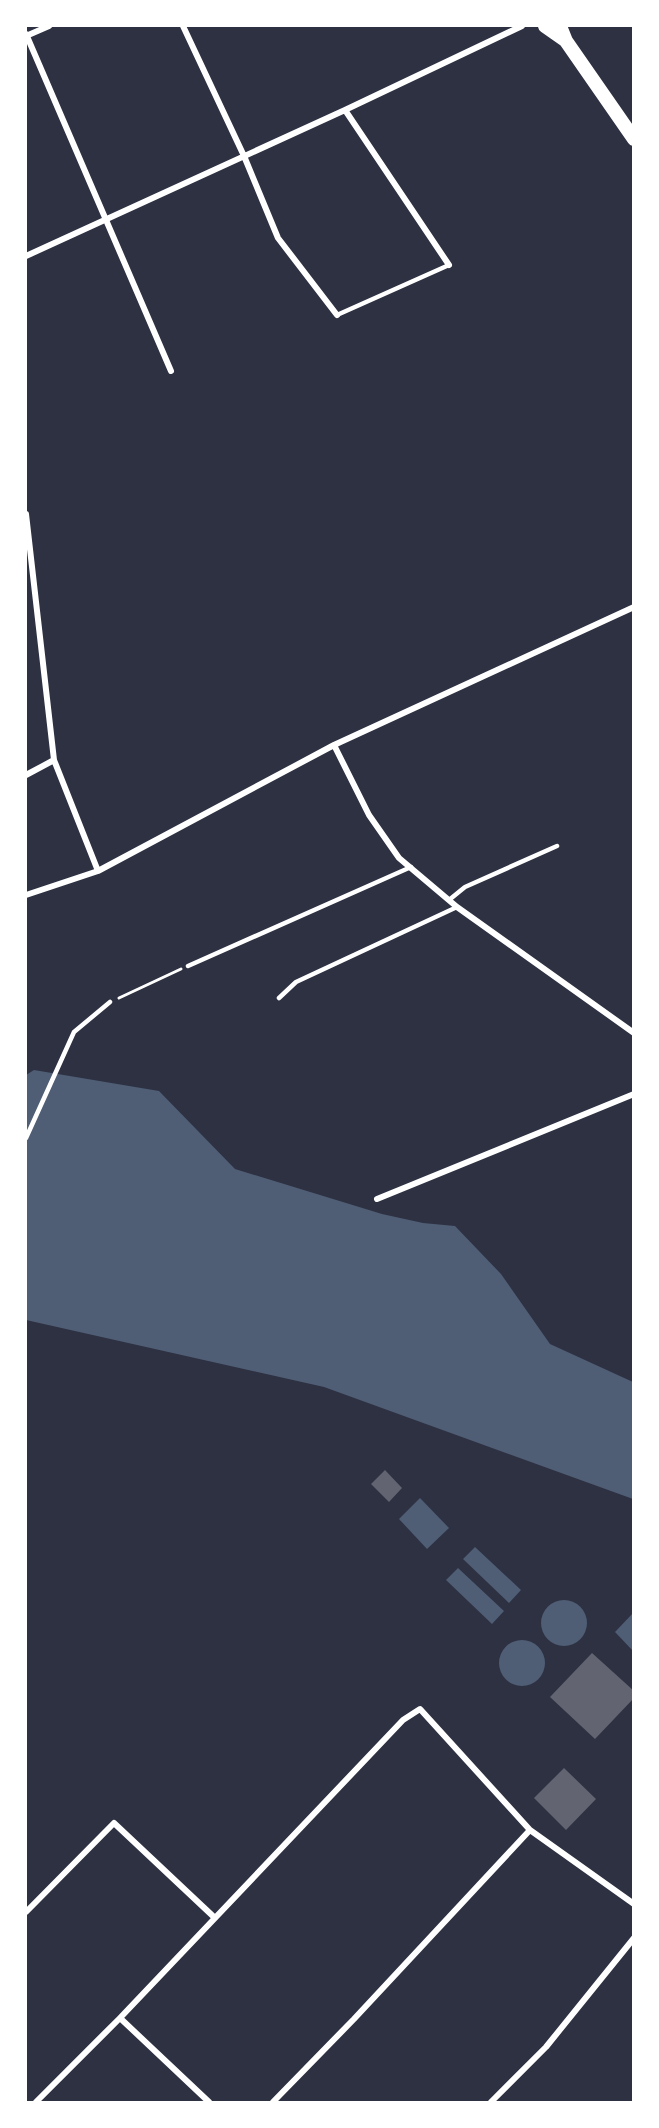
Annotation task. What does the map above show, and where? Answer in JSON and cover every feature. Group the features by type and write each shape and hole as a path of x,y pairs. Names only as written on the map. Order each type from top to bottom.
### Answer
{"main road":[{"path":"545,26 566,41"},
{"path":"560,26 566,41 633,140"}],"street":[{"path":"49,26 26,35 171,371"},
{"path":"183,26 244,156 278,238 337,315"},
{"path":"26,256 522,26"},
{"path":"345,110 449,265"},
{"path":"26,514 54,760 98,871"},
{"path":"26,896 98,871 334,745 633,608"},
{"path":"334,745 369,815 399,858 457,907 633,1033"},
{"path":"26,775 54,760"},
{"path":"377,1199 633,1094"},
{"path":"36,2103 120,2018 403,1720 420,1708 530,1830 633,1904"},
{"path":"26,1912 114,1823 215,1918"},
{"path":"273,2103 530,1830"},
{"path":"491,2103 546,2047 633,1938"},
{"path":"120,2018 209,2103"}],"lane":[{"path":"337,315 449,265"},
{"path":"449,900 465,887 557,846"},
{"path":"188,966 411,867"},
{"path":"279,998 296,982 457,907"},
{"path":"26,1138 74,1032 110,1002"}],"path":[{"path":"110,1002 188,966"}],"water":[{"path":"34,1070 159,1091 235,1169 382,1214 423,1223 455,1226 501,1274 550,1344 633,1382 633,1499 324,1387 26,1320 26,1075"},
{"path":"420,1498 449,1528 427,1549 399,1519"},
{"path":"475,1547 521,1590 509,1603 463,1559"},
{"path":"458,1568 504,1611 492,1624 446,1580"},
{"path":"564,1600 573,1601 580,1607 586,1614 586,1632 580,1639 573,1645 564,1646 555,1645 548,1639 542,1632 541,1623 542,1614 548,1607 555,1601"},
{"path":"633,1613 633,1651 615,1632"},
{"path":"522,1640 531,1641 538,1647 544,1654 544,1672 538,1679 531,1685 522,1686 513,1685 506,1679 500,1672 499,1663 500,1654 506,1647 513,1641"}],"building":[{"path":"385,1470 402,1488 389,1502 371,1484"},
{"path":"592,1653 634,1691 634,1698 595,1739 550,1697"},
{"path":"564,1768 596,1799 566,1830 534,1798"}]}
